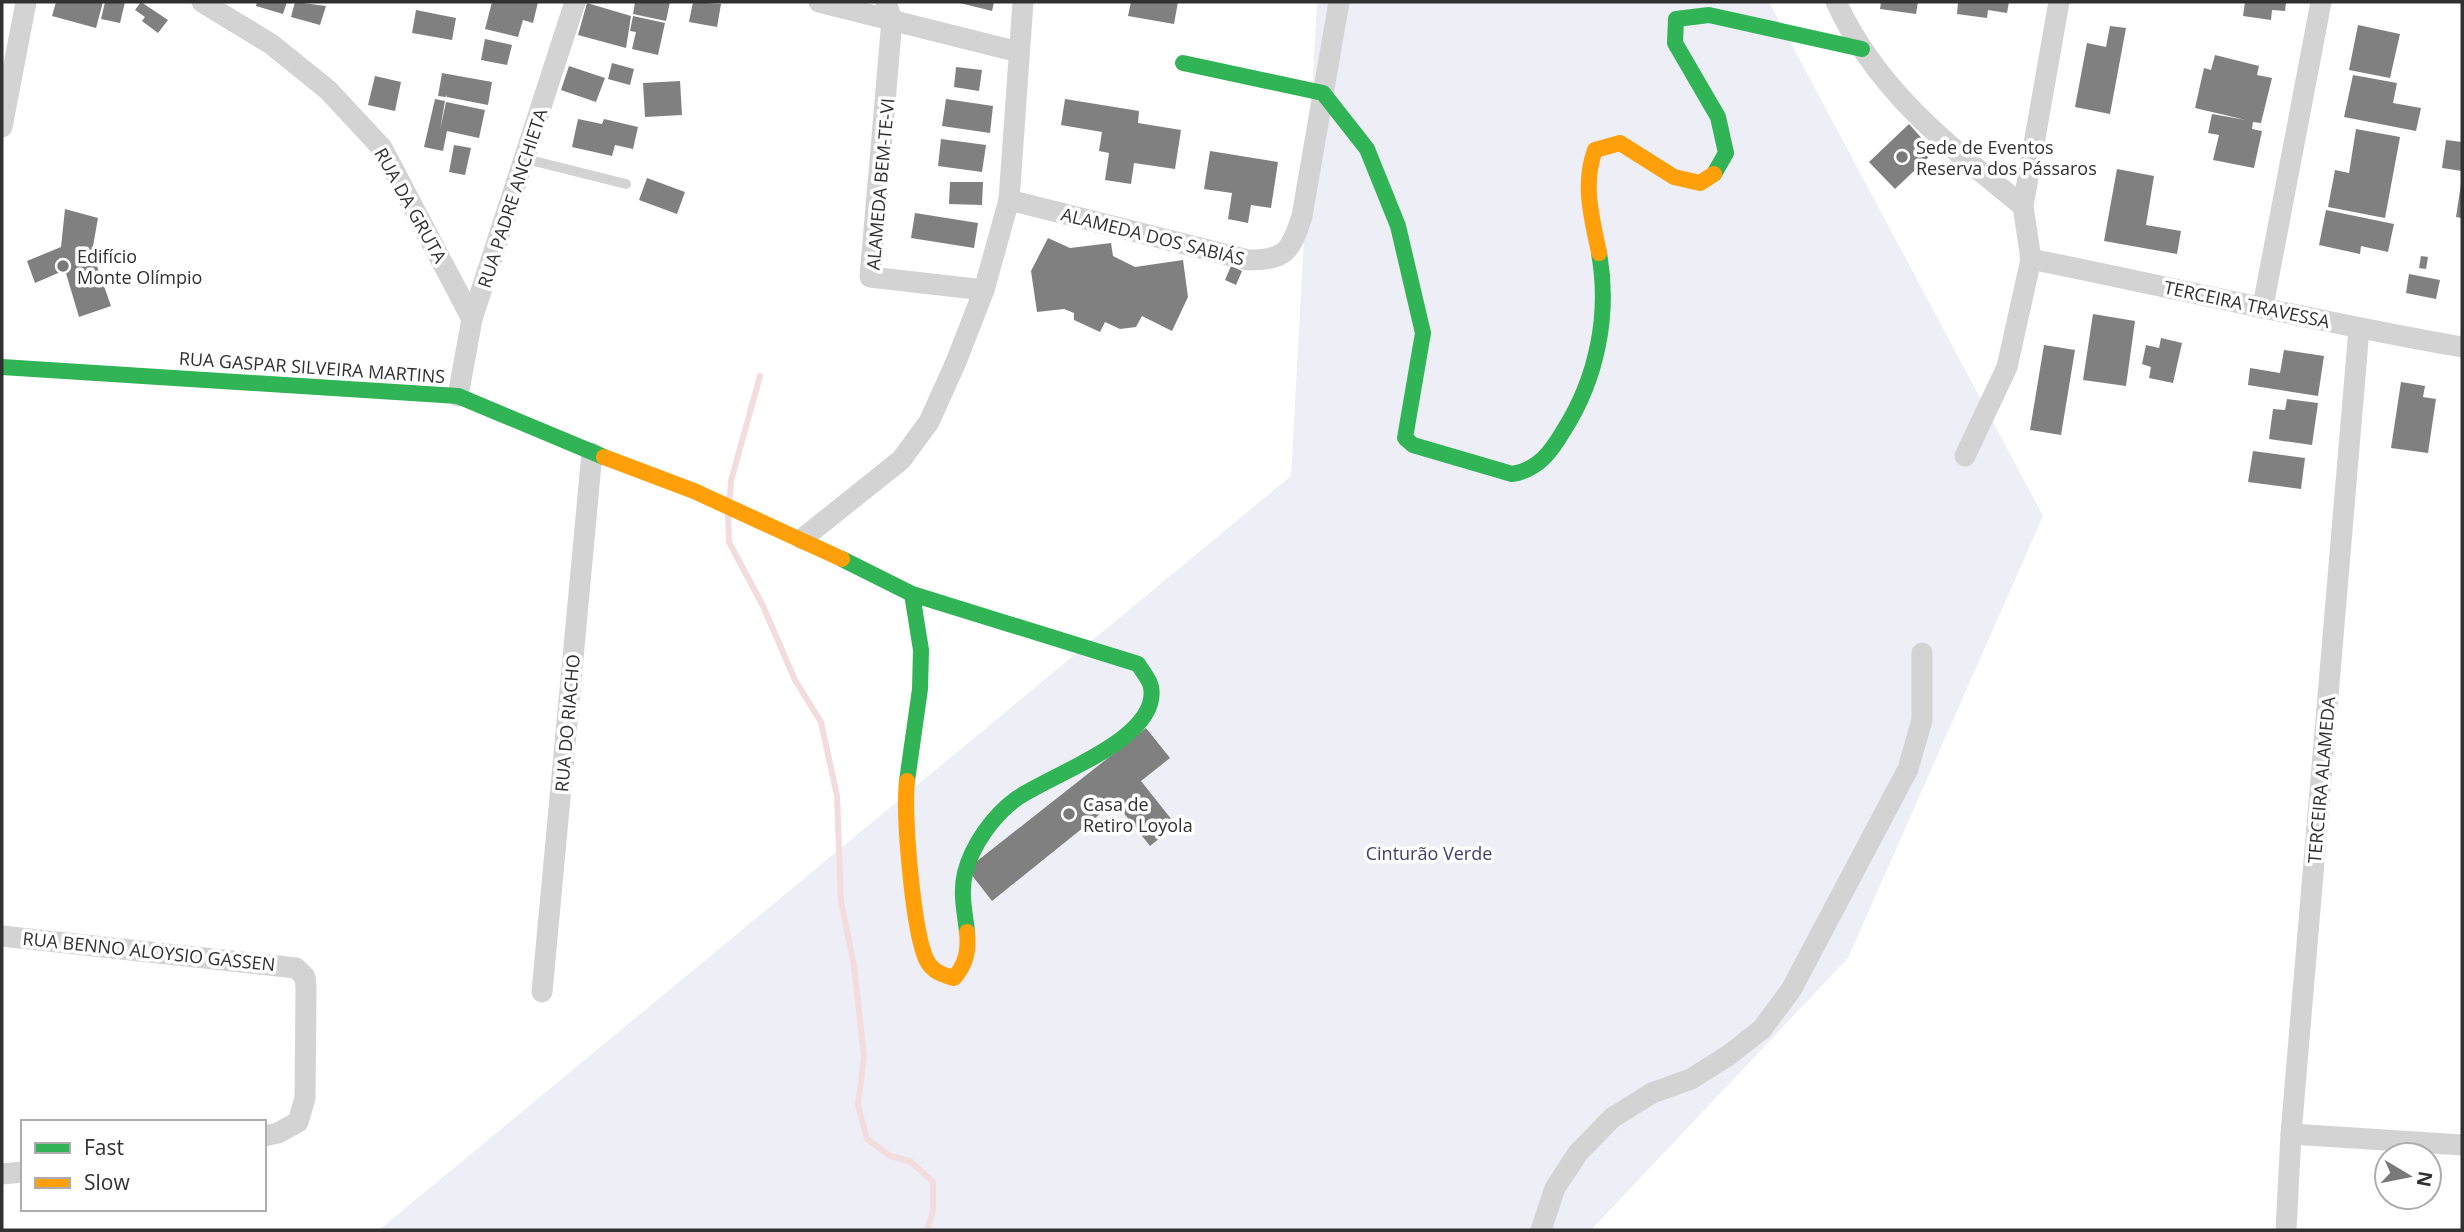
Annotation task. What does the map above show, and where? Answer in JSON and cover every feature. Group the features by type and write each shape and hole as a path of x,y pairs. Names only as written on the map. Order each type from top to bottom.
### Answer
{"street":[{"path":"2,127 26,2"},
{"name":"RUA DA GRUTA","path":"202,2 281,51 328,90 382,148 472,319"},
{"name":"RUA PADRE ANCHIETA","path":"458,396 472,319 575,2"},
{"path":"819,2 889,11 1019,52"},
{"path":"802,539 901,460 929,422 984,290 1009,200 1023,2"},
{"path":"1323,93 1339,2"},
{"path":"1836,2 1850,32 1894,93 1928,129 2023,206"},
{"path":"1965,456 2007,367 2031,259 2023,206 2059,2"},
{"path":"2263,306 2321,2"},
{"name":"ALAMEDA BEM-TE-VI","path":"889,11 870,277 984,290"},
{"path":"1182,63 1323,93 1367,149 1398,226 1423,333 1405,439 1413,445 1511,474 1526,473 1542,463 1580,404 1598,355 1602,271 1588,182 1589,160 1595,150 1619,143 1674,177 1700,183 1716,173 1726,153 1718,117 1675,43 1676,19 1709,15 1862,48"},
{"name":"ALAMEDA DOS SABIÁS","path":"1009,200 1248,260 1273,260 1293,246 1302,216 1323,93"},
{"name":"TERCEIRA TRAVESSA","path":"2031,259 2263,306 2359,329 2462,347"},
{"name":"TERCEIRA ALAMEDA","path":"2286,1230 2291,1133 2359,329"},
{"name":"RUA GASPAR SILVEIRA MARTINS","path":"2,367 458,396 592,453 694,491 802,539 912,594 1029,632 1116,654 1138,664 1149,676 1151,695 1147,713 1130,732 1096,756 1016,800 985,832 969,858 963,881 962,903 969,953 963,971 954,978 939,974 928,963 920,940 914,900 906,792 920,689 921,650 912,594"},
{"name":"RUA DO RIACHO","path":"542,992 592,453"},
{"path":"1541,1230 1555,1188 1578,1153 1612,1118 1652,1093 1691,1079 1729,1055 1762,1029 1791,990 1908,769 1922,720 1922,653"},
{"name":"RUA BENNO ALOYSIO GASSEN","path":"2,936 296,968 305,976 306,988 305,1098 298,1122 278,1133 266,1136"},
{"path":"2291,1133 2462,1145"},
{"path":"2,1174 21,1172"}],"lane":[{"path":"526,159 626,184"}],"green space":[{"name":"Cinturão Verde","path":"1317,2 1769,2 2043,516 1848,958 1591,1230 379,1230 1291,476"}],"building":[{"path":"56,2 103,2 96,28 52,16"},
{"path":"105,2 125,2 120,23 101,19"},
{"path":"141,2 168,20 158,33 142,21 145,17 135,10"},
{"path":"257,2 287,2 283,14 256,6"},
{"path":"295,2 326,6 320,25 291,17"},
{"path":"492,2 538,2 533,23 523,20 518,37 485,29"},
{"path":"635,2 670,2 666,21 633,14"},
{"path":"693,2 721,4 717,27 689,22"},
{"path":"956,2 994,2 992,11"},
{"path":"1131,2 1178,2 1174,24 1128,16"},
{"path":"1881,2 1918,2 1916,14 1880,9"},
{"path":"1958,2 2009,2 2007,13 1988,10 1987,18 1957,14"},
{"path":"2245,2 2286,2 2285,11 2272,10 2271,20 2243,16"},
{"path":"587,3 631,16 626,48 578,35"},
{"path":"416,10 456,18 452,40 412,33"},
{"path":"633,16 665,23 658,55 632,49 636,32 630,31"},
{"path":"2358,25 2400,34 2390,78 2349,70"},
{"path":"2110,26 2126,28 2110,114 2075,107 2087,43 2106,47"},
{"path":"485,39 512,45 507,65 481,60"},
{"path":"2215,55 2259,66 2257,75 2272,78 2261,123 2253,122 2252,129 2262,131 2254,168 2213,160 2219,135 2208,133 2212,114 2246,120 2195,108 2204,68 2211,70"},
{"path":"612,63 634,69 630,85 608,79"},
{"path":"569,66 605,78 596,102 561,90"},
{"path":"956,67 982,70 979,91 954,87"},
{"path":"442,73 492,82 488,105 447,95 438,96"},
{"path":"2353,75 2397,83 2393,103 2421,108 2416,131 2344,117"},
{"path":"375,76 401,82 395,111 368,105"},
{"path":"680,81 682,115 645,117 643,83"},
{"path":"435,99 445,101 440,130 446,102 485,110 479,138 447,131 443,151 424,147"},
{"path":"946,99 993,106 990,133 942,126"},
{"path":"1065,99 1139,111 1138,123 1181,130 1175,169 1134,163 1131,184 1105,180 1109,153 1099,151 1102,132 1061,125"},
{"path":"578,119 602,124 604,119 638,127 633,149 615,145 612,156 572,147"},
{"name":"Sede de Eventos Reserva dos Pássaros","path":"1909,124 1934,152 1895,189 1869,162"},
{"path":"2356,129 2400,137 2385,218 2328,207 2335,170 2349,173"},
{"path":"941,139 986,145 982,172 938,166"},
{"path":"2446,140 2462,142 2462,171 2442,168"},
{"path":"454,145 471,148 465,175 449,172"},
{"path":"1210,151 1278,162 1271,208 1251,205 1248,223 1228,219 1232,193 1204,189"},
{"path":"2117,169 2154,176 2146,225 2181,231 2177,254 2104,241"},
{"path":"647,178 685,192 677,214 639,200"},
{"path":"950,182 983,182 982,205 949,204"},
{"path":"2462,184 2462,218 2456,217"},
{"name":"Edifício Monte Olímpio","path":"65,209 98,218 92,252 111,306 79,317 65,270 35,283 27,261 61,247"},
{"path":"2326,210 2394,224 2388,252 2361,246 2360,254 2319,245"},
{"path":"915,213 978,223 974,248 911,238"},
{"path":"1048,238 1070,248 1111,243 1113,256 1135,267 1183,260 1188,297 1172,331 1142,316 1136,327 1120,329 1105,322 1100,332 1074,320 1074,313 1064,309 1037,312 1031,271"},
{"path":"2421,256 2428,257 2426,269 2419,268"},
{"path":"1231,266 1242,271 1236,285 1225,280"},
{"path":"2409,274 2440,280 2436,299 2406,293"},
{"path":"2093,314 2135,321 2126,386 2083,380"},
{"path":"2161,338 2182,343 2173,383 2149,378 2151,367 2142,364 2146,345 2159,348"},
{"path":"2044,345 2075,350 2061,435 2030,430"},
{"path":"2284,350 2324,356 2318,396 2248,385 2250,368 2280,373"},
{"path":"2401,382 2425,386 2423,397 2436,399 2428,453 2391,448"},
{"path":"2287,399 2318,403 2312,445 2269,439 2273,409 2285,410"},
{"path":"2253,451 2305,458 2301,489 2248,482"},
{"name":"Casa de Retiro Loyola","path":"1146,728 1170,758 1141,781 1176,825 1150,846 1115,802 992,901 967,869"}],"waterway":[{"path":"730,497 731,481 760,376"},
{"path":"728,515 729,542 763,606 795,680 821,722 837,796 841,901 854,966 864,1056 858,1105 867,1139 890,1156 910,1161 933,1182 933,1211 927,1230"}],"traffic: fast":[{"path":"1714,174 1726,153 1718,117 1675,43 1676,19 1709,15 1862,49"},
{"path":"1183,63 1323,93 1367,149 1398,226 1423,333 1405,438 1413,445 1512,474 1529,469 1549,453 1585,389 1598,345 1603,299 1599,253"},
{"path":"2,367 458,396 604,457"},
{"path":"842,559 912,594 1138,664 1148,678 1151,687 1149,706 1139,723 1100,754 1016,799 984,832 968,862 964,880 963,903 967,932"},
{"path":"907,781 920,689 921,650 912,594"}],"traffic: slow":[{"path":"1599,253 1589,189 1595,150 1620,143 1674,177 1700,183 1714,174"},
{"path":"604,457 694,491 842,559"},
{"path":"907,781 906,819 913,901 922,947 932,968 954,978 966,957 967,932"}],"place":[{"name":"Sede de Eventos Reserva dos Pássaros","path":"1902,157"},
{"name":"Edifício Monte Olímpio","path":"63,266"},
{"name":"Casa de Retiro Loyola","path":"1069,814"}]}
